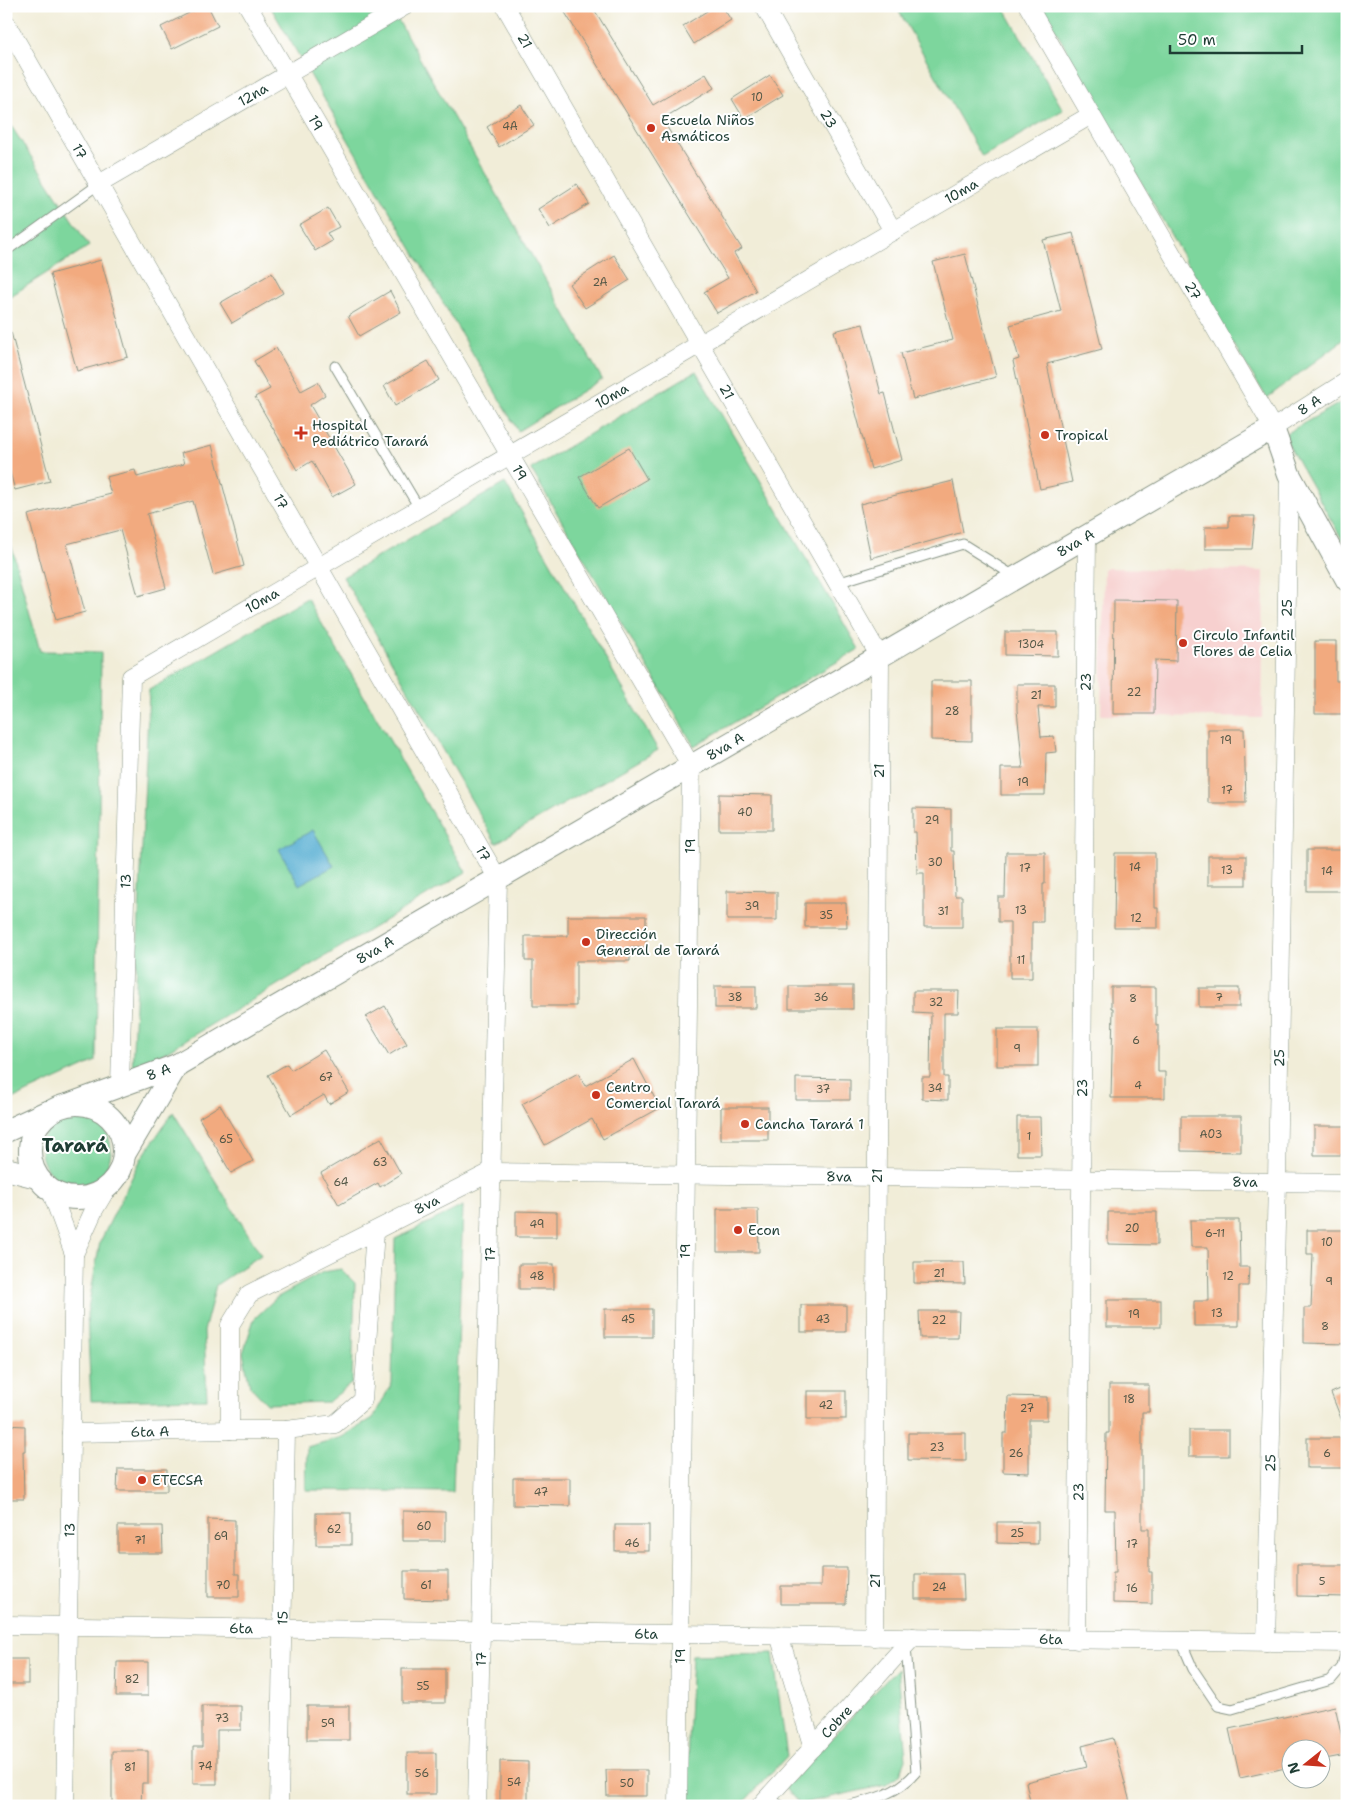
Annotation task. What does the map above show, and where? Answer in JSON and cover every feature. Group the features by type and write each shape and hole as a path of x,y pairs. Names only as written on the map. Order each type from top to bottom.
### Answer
{"street":[{"name":"19","path":"248,6 691,766 678,1806"},
{"name":"12na","path":"99,184 405,6"},
{"name":"21","path":"505,6 880,657 874,1637"},
{"name":"23","path":"764,6 893,231"},
{"name":"27","path":"1028,6 1273,428 1289,474 1347,580"},
{"name":"17","path":"6,23 498,879 478,1806"},
{"name":"10ma","path":"131,677 1091,115"},
{"name":"8 A","path":"1273,428 1347,381"},
{"name":"8va A","path":"177,1065 1273,428"},
{"name":"25","path":"1266,1642 1277,1182 1289,474"},
{"name":"23","path":"1077,1640 1087,536"},
{"name":"13","path":"120,1086 131,677"},
{"name":"8 A","path":"64,1106 177,1065"},
{"name":"8 A","path":"125,1152 177,1065"},
{"path":"6,1131 64,1106 89,1104 104,1111 115,1122 122,1137 125,1152 122,1166 116,1178 107,1188 95,1195 80,1199 65,1197 44,1184 6,1169"},
{"path":"44,1184 31,1163 29,1147 33,1131 42,1118 64,1106"},
{"name":"8va","path":"230,1430 230,1324 249,1294 492,1172 1347,1183"},
{"name":"13","path":"44,1184 74,1254"},
{"name":"13","path":"66,1806 74,1254 94,1210 107,1188"},
{"name":"6ta A","path":"71,1433 286,1430 335,1424 363,1400 375,1231"},
{"name":"15","path":"279,1806 286,1430"},
{"name":"6ta","path":"6,1625 779,1635 874,1637 909,1642 1077,1640 1347,1644"},
{"path":"779,1635 813,1748"},
{"name":"Cobre","path":"770,1803 813,1748 909,1642"}],"lane":[{"path":"6,251 99,184"},
{"path":"335,366 419,508"},
{"path":"837,583 963,544 1016,577"},
{"path":"1181,1641 1193,1669 1218,1706 1232,1709 1331,1680 1342,1667 1347,1644"},
{"path":"845,1806 887,1795 907,1782 916,1772 909,1642"}],"shaded area":[{"name":"Circulo Infantil Flores de Celia","path":"1104,568 1264,571 1262,718 1101,715"}],"green space":[{"path":"270,6 390,6 602,379 518,431"},
{"path":"896,6 1003,6 1063,110 982,157"},
{"path":"1042,6 1347,6 1347,337 1267,398 1229,338"},
{"path":"6,118 89,246 6,299"},
{"path":"696,371 859,649 694,746 531,469"},
{"path":"1347,399 1347,542 1343,541 1283,435"},
{"path":"505,483 658,750 496,843 343,577"},
{"path":"6,526 40,651 101,652 96,1061 6,1102"},
{"path":"307,598 466,872 132,1072 149,690"},
{"path":"173,1112 261,1255 216,1285 204,1331 207,1399 91,1401 87,1314 100,1242 141,1159"},
{"path":"76,1115 89,1118 101,1125 108,1137 111,1150 108,1163 101,1175 89,1182 76,1185 63,1182 51,1175 44,1163 41,1150 44,1137 51,1125 63,1118"},
{"path":"463,1206 453,1492 306,1490 307,1447 342,1437 373,1418 392,1383 395,1239"},
{"path":"341,1269 355,1283 352,1383 328,1402 267,1404 250,1386 243,1353 254,1319 276,1298 323,1272"},
{"path":"773,1653 787,1756 740,1806 685,1806 692,1655"},
{"path":"898,1668 906,1759 900,1774 886,1785 799,1804 785,1787"}],"water":[{"path":"313,830 334,866 299,885 279,849"}],"building":[{"path":"203,6 208,6 218,26 172,49 161,27"},
{"name":"Escuela Niños Asmáticos","path":"561,6 592,6 653,105 706,74 714,88 662,119 742,249 734,253 756,291 717,313 704,292 728,278"},
{"path":"715,6 722,6 731,20 694,44 683,26"},
{"path":"770,75 783,95 744,119 732,99"},
{"path":"521,105 534,125 499,147 487,127"},
{"path":"577,184 589,204 550,228 538,209"},
{"path":"328,208 339,227 327,233 332,241 315,251 299,225"},
{"path":"1073,233 1102,349 1047,364 1072,482 1040,489 1013,361 1019,359 1010,325 1061,311 1043,240"},
{"path":"965,254 996,377 913,399 901,353 953,340 933,262"},
{"path":"614,255 630,280 585,308 569,284"},
{"path":"101,260 128,357 77,371 50,274"},
{"path":"272,273 283,293 232,323 220,303"},
{"path":"390,291 401,312 359,336 348,316"},
{"path":"863,324 881,394 885,393 902,460 871,469 834,331"},
{"path":"11,332 50,481 15,490 6,458 6,333"},
{"name":"Hospital Pediátrico Tarará","path":"276,348 301,391 318,382 325,395 310,405 356,484 332,497 312,461 297,470 255,397 270,389 254,361"},
{"path":"428,361 439,380 395,406 384,386"},
{"path":"212,445 244,566 213,575 193,501 147,514 166,588 138,596 120,530 67,544 85,612 56,620 28,515 111,494 106,477 135,470 137,477 184,464 181,453"},
{"path":"629,448 647,479 598,508 579,477"},
{"path":"953,481 963,532 871,558 860,504"},
{"path":"1229,516 1255,516 1252,549 1205,549 1205,527 1229,527"},
{"path":"1114,600 1177,601 1176,661 1155,660 1154,714 1113,714"},
{"path":"1005,632 1058,632 1058,656 1005,655"},
{"path":"1315,641 1336,641 1336,681 1347,681 1347,714 1315,714"},
{"path":"931,681 972,681 972,741 931,740"},
{"path":"1017,684 1055,684 1055,707 1038,707 1041,737 1054,736 1056,752 1046,753 1045,795 1001,795 1001,768 1023,768 1017,710"},
{"path":"1208,729 1244,729 1246,803 1208,803"},
{"path":"719,794 772,795 772,830 719,830"},
{"path":"913,808 951,809 951,851 954,851 955,896 962,896 962,927 924,927 924,873 917,873 916,832 913,832"},
{"path":"1307,850 1347,850 1347,891 1307,891"},
{"path":"1006,852 1045,852 1043,922 1032,922 1032,978 1010,978 1010,922 998,922 998,897 1005,897"},
{"path":"1115,853 1155,853 1155,908 1158,908 1158,928 1114,928"},
{"path":"1208,856 1246,856 1246,885 1208,885"},
{"path":"727,891 777,892 777,920 727,920"},
{"path":"805,903 846,903 847,927 805,927"},
{"name":"Dirección General de Tarará","path":"568,916 646,916 646,947 630,948 630,961 576,961 576,1006 533,1006 533,961 525,961 525,936 568,936"},
{"path":"715,986 756,986 756,1008 715,1008"},
{"path":"789,986 853,986 853,1009 789,1009"},
{"path":"1111,987 1156,987 1158,1072 1165,1072 1165,1098 1111,1098 1113,1008 1111,1008"},
{"path":"1199,988 1239,988 1239,1007 1199,1007"},
{"path":"913,991 959,991 958,1013 944,1013 944,1077 948,1077 948,1100 922,1099 922,1077 930,1077 931,1013 913,1012"},
{"path":"385,1006 407,1044 389,1055 366,1017"},
{"path":"997,1029 1038,1029 1038,1066 997,1066"},
{"path":"324,1050 349,1092 329,1104 324,1095 291,1115 268,1075 287,1064 291,1070"},
{"name":"Centro Comercial Tarará","path":"634,1059 660,1108 603,1139 592,1119 545,1145 522,1104 578,1073 585,1086"},
{"path":"796,1078 850,1079 850,1100 796,1100"},
{"path":"220,1105 253,1161 231,1173 199,1118"},
{"name":"Cancha Tarará 1","path":"721,1107 768,1107 768,1140 721,1140"},
{"path":"1181,1116 1241,1116 1241,1152 1181,1151"},
{"path":"1017,1117 1040,1117 1041,1155 1017,1155"},
{"path":"1314,1126 1346,1126 1346,1155 1314,1155"},
{"path":"381,1138 401,1174 380,1187 378,1183 339,1205 321,1173"},
{"name":"Econ","path":"717,1209 758,1209 759,1252 717,1252"},
{"path":"516,1211 557,1212 557,1237 516,1237"},
{"path":"1108,1212 1157,1212 1157,1245 1108,1244"},
{"path":"1190,1220 1239,1220 1240,1267 1249,1267 1248,1286 1239,1286 1239,1326 1194,1326 1194,1301 1209,1301 1208,1247 1191,1247"},
{"path":"1307,1230 1347,1230 1347,1344 1304,1343 1304,1308 1311,1308 1313,1254 1307,1254"},
{"path":"914,1262 964,1262 965,1284 914,1283"},
{"path":"519,1264 554,1264 554,1289 519,1289"},
{"path":"1107,1300 1161,1300 1161,1327 1107,1327"},
{"path":"801,1305 846,1305 846,1332 801,1332"},
{"path":"605,1309 652,1309 652,1337 605,1337"},
{"path":"919,1311 959,1311 958,1338 920,1338"},
{"path":"1109,1385 1149,1385 1149,1412 1142,1412 1142,1529 1149,1529 1149,1572 1152,1572 1152,1604 1113,1603 1113,1572 1116,1572 1115,1510 1105,1510 1106,1433 1109,1433"},
{"path":"1347,1386 1347,1430 1346,1431 1331,1393"},
{"path":"807,1391 846,1391 846,1419 807,1419"},
{"path":"1008,1396 1047,1397 1047,1420 1029,1420 1029,1473 1003,1472 1003,1433 1007,1433"},
{"path":"6,1425 25,1426 25,1451 23,1451 24,1499 6,1499"},
{"path":"1189,1430 1229,1430 1229,1456 1189,1456"},
{"path":"908,1433 966,1433 966,1461 908,1460"},
{"path":"1307,1438 1347,1438 1347,1468 1307,1468"},
{"name":"ETECSA","path":"118,1469 167,1469 167,1491 117,1491"},
{"path":"513,1478 570,1478 570,1506 513,1505"},
{"path":"403,1511 445,1512 445,1541 403,1541"},
{"path":"316,1513 351,1513 351,1545 316,1545"},
{"path":"208,1519 235,1520 235,1574 239,1574 239,1597 208,1597"},
{"path":"997,1522 1038,1522 1038,1544 997,1543"},
{"path":"615,1525 649,1525 649,1551 615,1551"},
{"path":"118,1526 162,1526 163,1553 118,1553"},
{"path":"1297,1565 1347,1565 1347,1597 1297,1596"},
{"path":"821,1568 847,1568 846,1604 781,1604 781,1586 821,1586"},
{"path":"404,1571 448,1571 448,1600 404,1599"},
{"path":"915,1574 963,1574 964,1599 915,1599"},
{"path":"6,1659 28,1659 28,1684 6,1684"},
{"path":"117,1662 148,1662 148,1696 116,1696"},
{"path":"402,1669 445,1669 445,1703 402,1703"},
{"path":"202,1706 241,1706 241,1730 217,1730 217,1784 193,1784 193,1747 202,1747"},
{"path":"307,1706 349,1706 349,1740 307,1740"},
{"path":"1335,1706 1346,1755 1330,1758 1330,1740 1280,1740 1280,1769 1240,1778 1229,1729"},
{"path":"1113,1738 1131,1806 1031,1806 1026,1782 1087,1767 1082,1746"},
{"path":"112,1751 148,1751 148,1783 142,1783 141,1806 112,1806"},
{"path":"407,1753 436,1753 436,1794 407,1794"},
{"path":"500,1761 528,1762 528,1802 500,1802"},
{"path":"606,1770 647,1770 647,1796 607,1796"}],"place":[{"name":"Escuela Niños Asmáticos","path":"651,128"},
{"name":"Hospital Pediátrico Tarará","path":"301,433"},
{"name":"Tropical","path":"1045,435"},
{"name":"Circulo Infantil Flores de Celia","path":"1183,643"},
{"name":"Dirección General de Tarará","path":"586,942"},
{"name":"Centro Comercial Tarará","path":"596,1095"},
{"name":"Cancha Tarará 1","path":"745,1124"},
{"name":"Econ","path":"738,1230"},
{"name":"ETECSA","path":"142,1480"}],"district":[{"name":"Tarará","path":"75,1145"}]}
